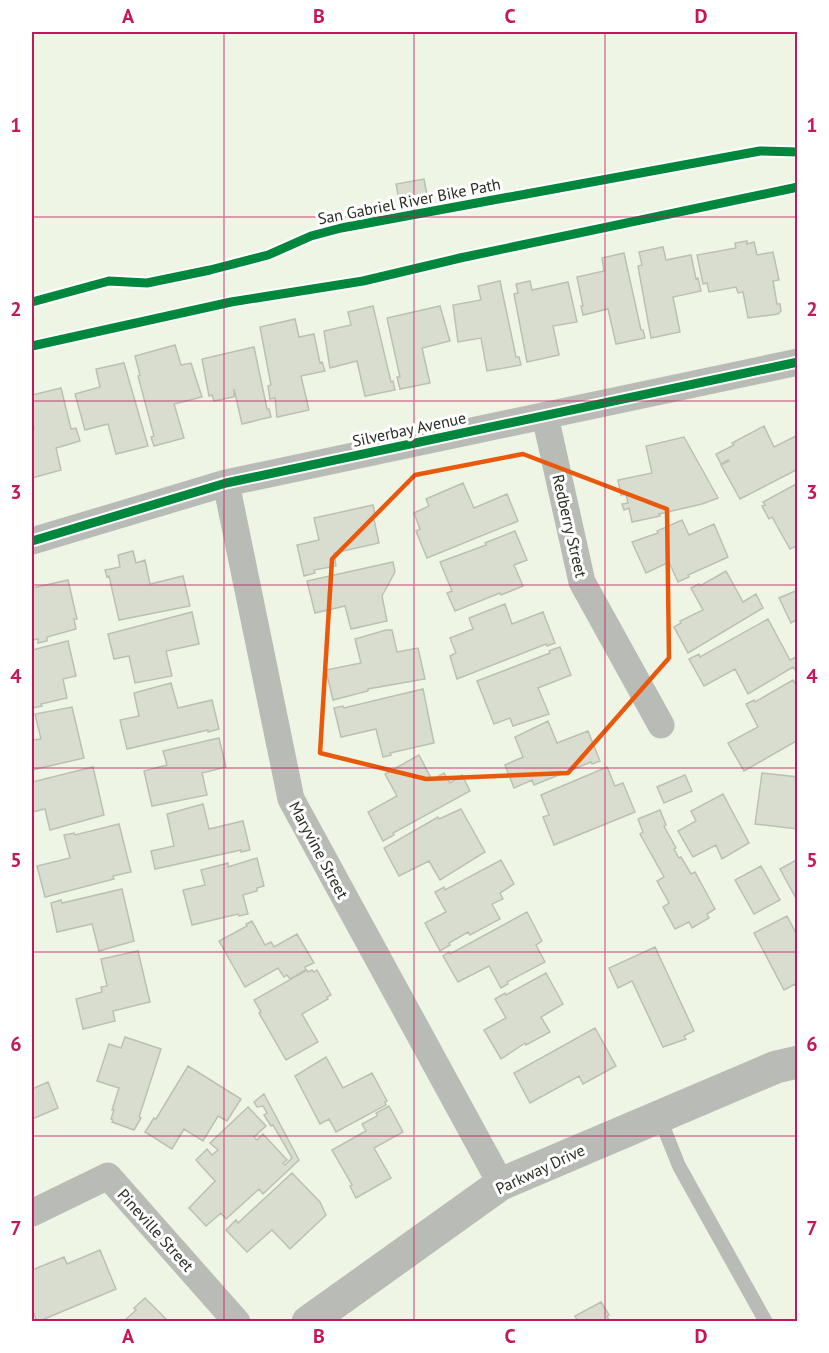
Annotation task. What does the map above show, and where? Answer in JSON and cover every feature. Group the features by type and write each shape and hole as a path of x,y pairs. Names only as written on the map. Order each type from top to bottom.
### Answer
{"street":[{"name":"Silverbay Avenue","path":"32,541 226,483 798,362"},
{"name":"Redberry Street","path":"545,416 582,582 661,725"},
{"name":"Maryvine Street","path":"226,483 291,799 501,1184"},
{"name":"Parkway Drive","path":"308,1322 501,1184 776,1067 798,1062"},
{"name":"Pineville Street","path":"32,1213 108,1176 237,1322"}],"lane":[{"path":"659,1116 679,1166 766,1322"}],"highlighted area":[{"path":"523,454 667,509 669,658 568,773 426,779 320,753 332,559 415,475"}],"building":[{"path":"424,179 427,195 399,200 396,184"},
{"path":"747,241 747,244 754,242 757,255 773,252 779,280 773,281 777,304 780,304 781,311 778,314 748,318 743,292 738,293 736,287 709,292 707,283 703,284 697,255 736,248 735,243"},
{"path":"663,247 666,260 691,255 701,291 673,297 680,332 651,338 638,266 642,265 639,252"},
{"path":"624,253 641,330 645,338 616,344 608,309 583,315 577,277 604,271 602,258"},
{"path":"500,281 516,357 519,357 521,365 487,371 481,338 458,342 453,305 481,300 478,286"},
{"path":"530,281 532,290 568,282 577,322 553,326 559,355 527,362 514,294 518,293 516,284"},
{"path":"373,306 391,382 393,381 395,390 365,396 357,361 330,368 324,331 351,325 348,312"},
{"path":"440,306 450,341 422,348 430,383 400,389 397,377 400,377 387,318"},
{"path":"295,319 299,337 314,334 320,363 322,362 325,371 301,376 309,410 277,417 275,398 270,399 268,386 271,385 260,327"},
{"path":"175,345 181,365 191,363 202,397 174,404 184,438 154,446 151,437 154,436 135,356"},
{"path":"254,347 267,409 271,417 242,424 234,389 234,397 214,401 212,395 209,396 202,359"},
{"path":"124,363 148,446 116,454 108,424 85,430 75,394 100,387 96,369"},
{"path":"61,388 71,429 76,428 80,441 56,448 61,470 32,478 32,430 34,429 32,395"},
{"path":"764,426 774,447 798,435 798,469 740,499 721,465 729,461 721,464 716,454"},
{"path":"684,437 718,498 632,522 629,508 624,510 622,504 628,503 626,494 621,495 618,480 652,473 646,446"},
{"path":"463,483 474,508 507,494 518,521 427,558 416,531 420,529 414,513 429,506 426,499"},
{"path":"798,483 798,545 790,549 772,517 769,519 762,506 765,505 763,502"},
{"path":"373,505 379,543 334,553 336,566 314,570 315,573 304,576 297,545 319,540 314,518"},
{"path":"682,520 689,535 714,524 728,557 678,582 669,562 646,573 632,542 658,533 657,531"},
{"path":"515,531 527,560 514,565 523,586 455,611 447,593 452,591 440,562 486,545 485,543"},
{"path":"133,551 136,563 145,560 150,584 183,576 190,606 119,620 109,576 107,577 105,570 120,567 118,555"},
{"path":"393,562 395,572 382,596 387,621 351,629 345,606 315,613 307,581"},
{"path":"726,571 743,602 756,594 763,608 688,653 674,627 681,623 680,621 703,610 691,588 699,584 700,586"},
{"path":"68,580 77,619 74,619 76,629 47,637 47,641 38,643 38,639 32,640 32,588"},
{"path":"798,590 798,619 791,623 779,598"},
{"path":"505,604 512,624 543,612 555,643 547,646 546,644 457,679 450,656 456,653 450,638 473,629 469,618"},
{"path":"192,612 199,644 166,651 172,676 135,683 129,656 114,659 108,634"},
{"path":"768,619 790,660 798,656 798,673 793,667 748,694 735,669 704,686 689,659 699,654 700,657"},
{"path":"392,630 397,652 418,648 425,679 368,689 368,691 333,700 326,670 361,663 355,639"},
{"path":"68,641 76,676 63,679 67,698 32,708 32,650"},
{"path":"560,647 571,675 538,688 549,714 513,726 510,718 494,724 477,681"},
{"path":"793,680 798,688 798,740 744,771 728,743 758,727 746,704 754,700 755,702"},
{"path":"171,683 178,708 212,700 219,729 127,749 120,720 139,716 134,693"},
{"path":"423,689 434,743 390,753 391,755 383,757 376,729 341,737 334,708 343,706 344,708"},
{"path":"72,707 84,758 32,770 32,740 41,739 35,714"},
{"path":"548,721 557,743 588,731 600,761 592,764 591,762 534,785 532,780 514,788 505,765 523,757 515,737"},
{"path":"219,738 226,767 202,773 207,795 152,806 144,771 167,765 163,751"},
{"path":"419,755 432,780 444,773 450,783 462,775 470,791 393,833 394,835 383,841 368,812 397,796 385,774"},
{"path":"93,767 104,815 50,830 45,809 32,812 32,782"},
{"path":"607,767 615,786 623,783 635,812 554,845 543,817 549,815 541,795"},
{"path":"762,773 798,777 798,829 755,824"},
{"path":"685,775 692,791 664,803 657,787"},
{"path":"723,794 749,843 722,859 716,845 693,857 678,831 696,821 691,811"},
{"path":"203,804 209,829 243,821 250,850 155,869 151,851 174,846 167,814"},
{"path":"461,809 485,852 440,880 429,861 399,876 384,848 438,817 439,819"},
{"path":"660,810 666,825 664,826 679,858 681,857 691,874 695,872 715,909 707,914 709,918 692,928 689,922 675,929 663,907 669,903 657,881 664,877 640,834 643,832 638,819"},
{"path":"119,824 131,872 113,876 114,879 45,897 37,866 70,858 64,835 74,833 75,835"},
{"path":"257,858 264,886 257,888 257,891 243,895 248,914 239,916 238,914 192,925 183,890 205,885 201,870 228,863 228,867"},
{"path":"798,859 798,902 780,869"},
{"path":"501,860 514,884 500,893 503,899 492,904 500,919 470,935 468,932 440,951 425,923 446,912 435,892 444,887 445,890"},
{"path":"761,866 780,900 754,914 735,880"},
{"path":"122,889 134,941 99,951 92,924 57,932 51,903 61,900 62,903"},
{"path":"527,912 542,941 536,945 545,962 507,982 508,984 501,988 489,966 458,982 443,956"},
{"path":"787,916 798,937 798,988 795,984 784,990 754,933"},
{"path":"252,921 265,945 271,942 274,947 297,934 314,963 290,979 287,975 284,977 278,968 245,987 219,941"},
{"path":"655,947 694,1031 684,1036 686,1039 663,1047 632,981 618,988 609,968"},
{"path":"138,951 150,1002 113,1011 115,1021 83,1029 76,999 102,992 101,987 107,986 101,959"},
{"path":"307,970 314,972 317,970 331,995 302,1014 318,1042 286,1060 254,1000"},
{"path":"546,973 563,1004 541,1017 550,1032 526,1045 525,1043 501,1059 484,1030 506,1018 495,999"},
{"path":"595,1028 616,1066 583,1084 579,1076 530,1103 514,1073"},
{"path":"125,1037 161,1049 139,1117 141,1118 134,1130 112,1122 114,1110 112,1110 119,1088 97,1081 109,1044 121,1048"},
{"path":"326,1057 343,1088 372,1073 387,1101 386,1105 336,1132 329,1119 320,1124 295,1076"},
{"path":"188,1066 241,1099 227,1121 218,1116 203,1141 184,1129 172,1149 145,1132 154,1118 156,1119"},
{"path":"48,1082 58,1108 32,1119 32,1089"},
{"path":"264,1094 299,1160 263,1194 259,1189 226,1219 221,1213 206,1226 189,1208 215,1181 196,1160 207,1149 212,1155 218,1150 210,1143 248,1107 266,1126 254,1137 257,1140 263,1134 287,1160 283,1163 285,1165 292,1158 273,1125 271,1126 264,1115 267,1113 263,1106 257,1107 254,1102"},
{"path":"389,1106 403,1132 374,1148 391,1178 356,1198 350,1186 352,1185 332,1150 366,1131 362,1124"},
{"path":"292,1173 320,1202 326,1215 290,1249 272,1230 247,1252 226,1230 236,1220 238,1223"},
{"path":"100,1250 116,1289 37,1322 32,1308 32,1270 64,1257 67,1264"},
{"path":"145,1298 166,1319 163,1322 123,1322 136,1310 134,1308"},
{"path":"601,1302 609,1315 607,1316 610,1322 578,1322 575,1316"}],"cycle path":[{"name":"San Gabriel River Bike Path","path":"32,302 109,281 147,283 210,270 268,255 311,236 341,228 760,151 798,152"},
{"path":"32,346 231,302 363,281 460,258 798,187"},
{"path":"32,541 226,483 798,362"}]}
